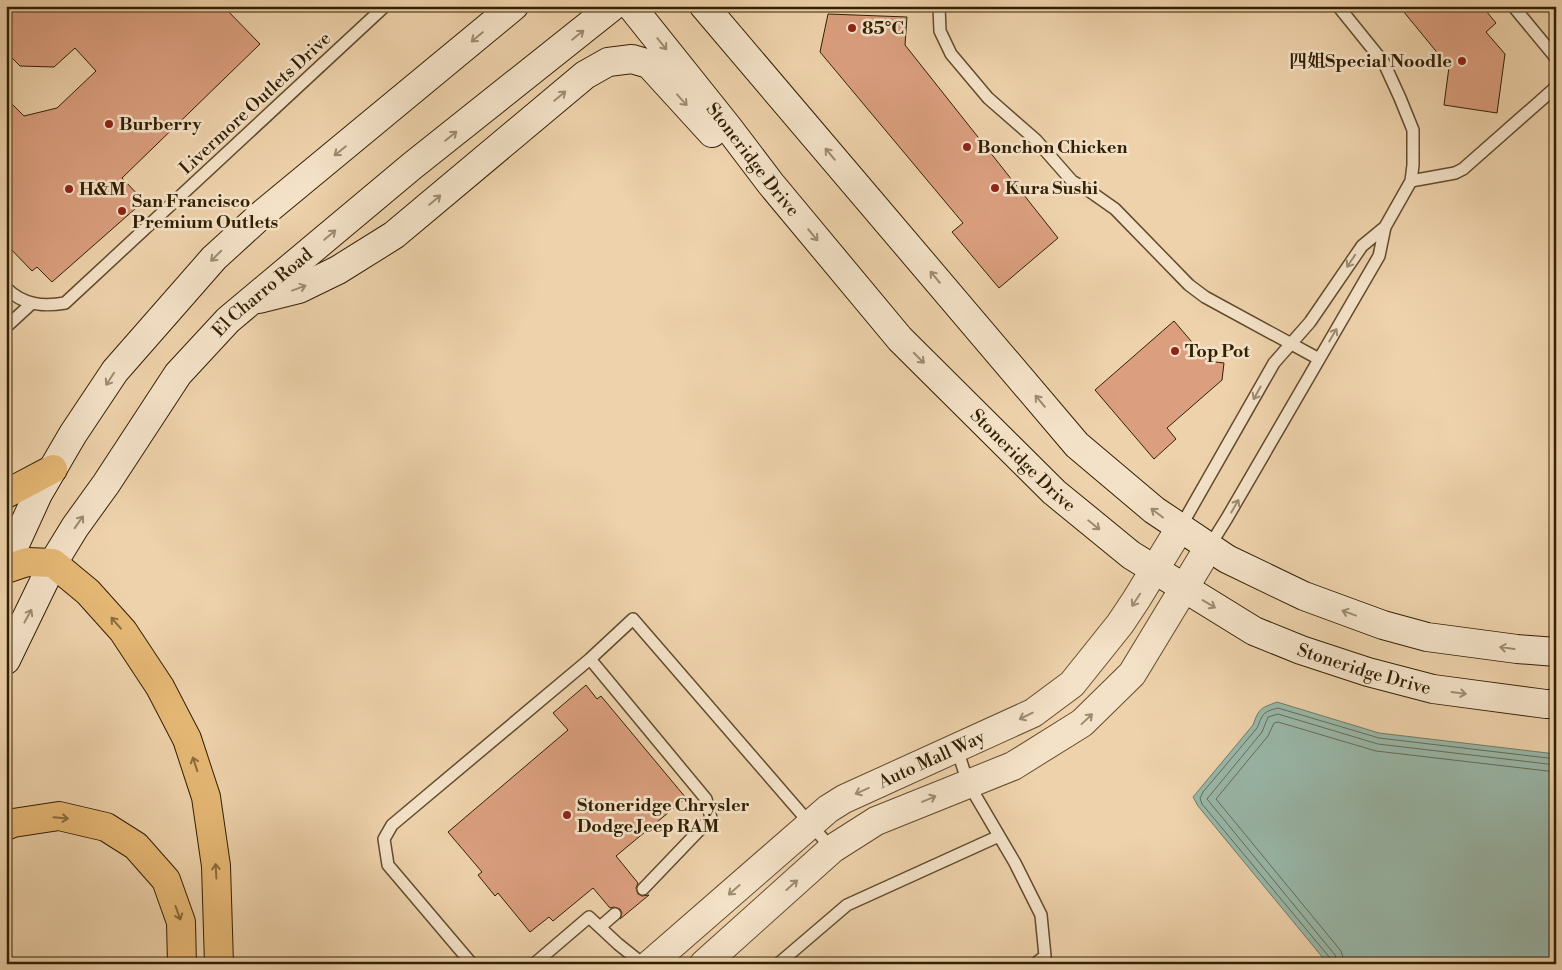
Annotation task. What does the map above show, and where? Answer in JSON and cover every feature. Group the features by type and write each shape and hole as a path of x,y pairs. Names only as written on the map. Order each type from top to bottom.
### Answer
{"highway":[{"path":"6,494 52,469"},
{"path":"6,568 27,562 53,563 88,592 123,631 160,687 187,740 206,797 216,866 219,964"},
{"path":"6,826 58,816 106,827 136,846 166,880 181,922 182,964"}],"main road":[{"path":"6,564 38,494 52,469 115,372 214,258 260,216 514,6"},
{"name":"El Charro Road","path":"6,660 53,563 75,527 106,484 178,374 228,320 412,166 613,6"},
{"name":"Stoneridge Drive","path":"631,6 728,126 771,184 900,339 1054,492 1131,555 1254,631 1301,650 1368,672 1432,689 1556,704"},
{"path":"704,6 1077,445 1154,510 1227,559 1304,596 1383,625 1427,637 1517,649 1556,652"},
{"path":"252,300 299,289 338,270 394,235 585,75 608,62 632,59 648,64 706,128 771,184"},
{"name":"Auto Mall Way","path":"650,964 828,809 844,799 957,749 1032,713 1072,684 1120,624 1180,528"},
{"name":"Auto Mall Way","path":"704,964 832,849 876,821 1013,766 1082,723 1132,674 1209,547"}],"lane":[{"name":"Livermore Outlets Drive","path":"6,288 12,294 31,304 50,306 65,303 385,6"},
{"path":"939,6 940,31 951,54 988,98 1036,140 1072,181 1115,209 1189,285 1205,296 1319,359"},
{"path":"1209,547 1379,256 1385,227 1411,181 1413,130 1400,98 1384,62 1338,6"},
{"path":"1513,6 1556,58"},
{"path":"1411,181 1455,174 1463,169 1556,87"},
{"path":"1180,528 1274,363 1310,322 1362,246 1385,227"},
{"path":"6,328 31,304"},
{"path":"472,964 388,865 384,839 392,825 590,659 633,619 832,849"},
{"path":"590,659 706,800 711,818 643,889"},
{"path":"957,749 968,783 1041,915 1045,956 1035,964"},
{"path":"778,964 847,905 999,836"},
{"path":"600,926 615,914"},
{"path":"534,964 589,917 643,964"}],"water":[{"path":"1277,702 1379,733 1556,754 1556,957 1547,961 1490,964 1328,964 1198,806 1193,797 1253,725 1259,712 1264,707"}],"building":[{"path":"6,6 223,6 260,44 122,178 144,201 52,282 37,267 32,271 6,244 6,98 24,116 57,108 96,71 75,48 54,67 20,66 6,52"},
{"path":"1399,6 1482,6 1496,23 1486,32 1505,54 1497,113 1444,105 1449,67"},
{"path":"828,14 907,17 905,45 1058,238 999,288 952,232 963,223 820,52"},
{"path":"1174,321 1208,361 1224,363 1222,380 1167,428 1176,439 1154,459 1095,390"},
{"name":"Stoneridge Chrysler Dodge Jeep RAM","path":"586,685 597,699 601,696 686,798 616,856 638,883 636,888 638,894 642,896 649,895 620,919 622,913 620,909 610,908 593,888 553,921 549,917 530,932 498,893 495,896 478,875 482,872 448,832 568,730 553,713"}],"place":[{"name":"85°C","path":"852,28"},
{"name":"四姐Special Noodle","path":"1462,61"},
{"name":"Burberry","path":"109,124"},
{"name":"Bonchon Chicken","path":"967,147"},
{"name":"Kura Sushi","path":"995,188"},
{"name":"H&M","path":"69,189"},
{"name":"San Francisco Premium Outlets","path":"122,211"},
{"name":"Top Pot","path":"1175,351"},
{"name":"Stoneridge Chrysler Dodge Jeep RAM","path":"567,815"}]}
